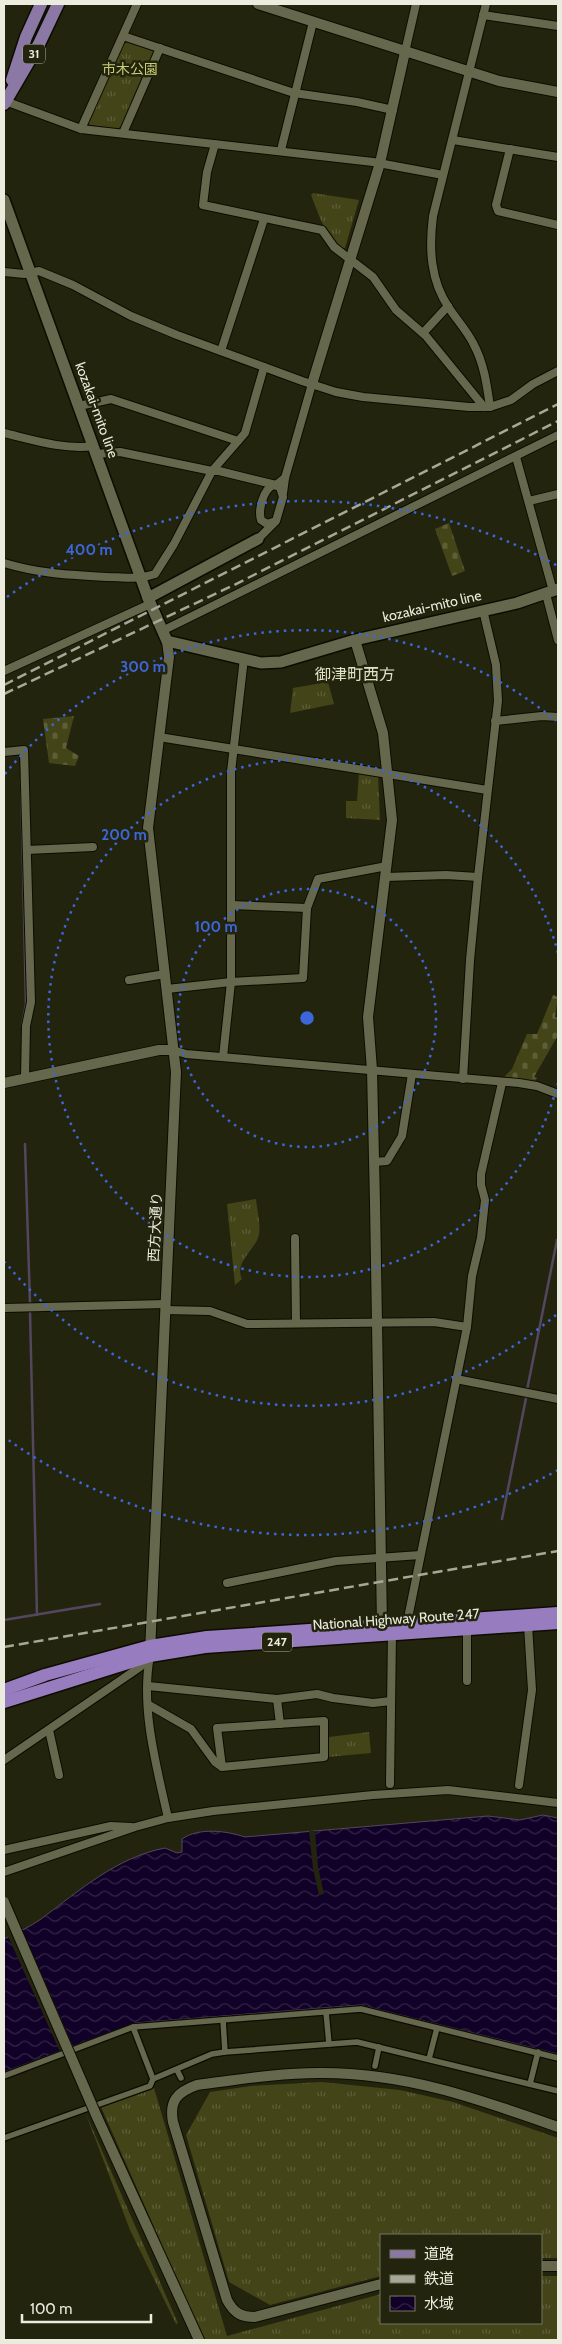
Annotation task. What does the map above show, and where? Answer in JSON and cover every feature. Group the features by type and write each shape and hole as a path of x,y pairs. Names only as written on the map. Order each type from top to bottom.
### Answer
{"highway":[{"name":"National Highway Route 247","path":"4,1690 45,1675 207,1637 558,1613"},
{"name":"National Highway Route 247","path":"4,1702 150,1651 558,1623"}],"main road":[{"name":"31","path":"4,103 26,37 41,4"},
{"name":"31","path":"4,103 39,44 58,4"},
{"name":"kozakai-mito line","path":"4,200 96,450 149,601 165,636 261,663 281,662 355,640 483,610 552,591"},
{"path":"149,601 261,536"}],"street":[{"path":"81,129 137,4"},
{"path":"258,4 499,81 558,92"},
{"path":"261,536 276,521 285,478 312,384 352,260 380,163 416,4"},
{"path":"486,4 433,216 430,238 434,278 448,306 474,344 486,376 487,407"},
{"path":"483,15 558,26"},
{"path":"281,150 313,22"},
{"path":"123,36 294,93 357,102 392,110"},
{"path":"123,133 160,48"},
{"path":"4,103 81,129 281,150 380,163 443,176"},
{"path":"453,140 558,157"},
{"path":"215,144 207,172 204,206 322,230 334,247 373,277 396,310 423,334 487,407"},
{"path":"510,149 496,205 498,211 558,225"},
{"path":"221,351 264,219"},
{"path":"4,272 31,273 40,271 73,285 131,316 312,384 336,392 363,397 487,407 510,400 533,384 558,371"},
{"path":"423,334 448,306"},
{"path":"4,563 32,571 64,576 142,579 155,574 174,544 212,471 245,433 264,367"},
{"path":"79,406 111,399 238,441"},
{"path":"4,432 54,445 120,452 219,471 276,485 283,493"},
{"path":"165,636 256,586 558,435"},
{"path":"516,457 552,591 558,638"},
{"path":"265,492 269,486 276,485 285,478"},
{"path":"261,536 260,513 266,483"},
{"path":"529,501 558,494"},
{"path":"261,520 266,524 276,521"},
{"path":"4,671 149,601"},
{"path":"463,1079 470,960 498,701 496,665 483,610"},
{"name":"西方大通り","path":"150,1651 176,1072 148,828 169,656 165,636"},
{"path":"355,640 383,733 392,820 387,871 369,997 374,1162 379,1558 382,1625"},
{"path":"223,1057 231,982 233,748 244,658"},
{"path":"495,721 556,716"},
{"path":"159,738 233,748 487,790"},
{"path":"4,752 24,750 30,1002 26,1026 25,1078"},
{"path":"27,850 93,847"},
{"path":"167,989 231,982 303,978 307,908 318,879 387,871 478,877"},
{"path":"231,905 307,908"},
{"path":"129,980 165,974"},
{"path":"4,1083 159,1050 174,1050 182,1054 537,1086 558,1094"},
{"path":"374,1162 387,1161 402,1136 412,1074"},
{"path":"406,1623 467,1327 472,1276 481,1238 485,1200 481,1185 481,1174 502,1083"},
{"path":"295,1238 296,1324"},
{"path":"4,1308 165,1307 210,1311 247,1324 434,1322 467,1327"},
{"path":"456,1379 558,1399"},
{"path":"227,1583 336,1561 420,1555"},
{"path":"519,1785 532,1690 528,1625"},
{"path":"467,1629 467,1681"},
{"path":"390,1784 392,1634"},
{"path":"150,1651 148,1705 151,1741 168,1818"},
{"path":"4,1760 140,1667 150,1651"},
{"path":"148,1686 278,1699 317,1694 334,1698 373,1702 391,1701"},
{"path":"278,1699 280,1724"},
{"path":"148,1705 191,1729 214,1762 222,1767 324,1758 324,1721 217,1728 222,1767"},
{"path":"49,1730 59,1775"},
{"path":"4,1872 135,1827 168,1818 213,1811 420,1791 468,1792 558,1803"},
{"path":"4,1848 111,1826 135,1827"},
{"path":"4,1902 97,2117 199,2340"},
{"path":"4,2076 133,2027 361,2009 558,2058"},
{"path":"326,2012 329,2044"},
{"path":"223,2020 225,2052"},
{"path":"133,2027 153,2080"},
{"path":"429,2059 437,2028"},
{"path":"4,2138 150,2086 153,2080 212,2054 225,2052 357,2042 558,2091"},
{"path":"375,2066 379,2047"},
{"path":"530,2084 538,2052"},
{"path":"177,2070 181,2078"},
{"path":"380,2284 255,2318 236,2313 227,2300 173,2122 171,2108 175,2098 185,2089 197,2085 281,2074 320,2072 372,2076 442,2088 558,2127"},
{"path":"542,2266 558,2266"}],"green space":[{"name":"市木公園","path":"129,42 153,51 155,55 122,125 118,129 90,125 88,122 123,44"},
{"path":"313,193 359,200 345,248 342,249 331,238 311,195"},
{"path":"449,523 465,571 452,576 435,529"},
{"path":"328,682 334,704 290,713 293,688"},
{"path":"74,716 66,748 79,756 75,766 49,763 43,719"},
{"path":"359,772 378,775 380,820 346,818 346,801 357,801"},
{"path":"553,995 558,997 555,1017 558,1018 557,1037 534,1077 537,1078 534,1082 504,1079 512,1069 527,1034 537,1034"},
{"path":"256,1199 259,1234 256,1243 240,1268 242,1279 235,1285 227,1204"},
{"path":"369,1732 371,1753 328,1757 329,1737"},
{"path":"322,2082 400,2090 453,2102 558,2138 558,2258 542,2258 542,2234 380,2234 380,2276 270,2305 229,2282 186,2135 210,2092 251,2086"},
{"path":"154,2088 227,2336 380,2294 380,2324 542,2324 542,2276 558,2276 558,2340 204,2340 101,2107"},
{"path":"85,2112 178,2323 176,2324 130,2230"}],"water":[{"path":"543,1815 558,1818 558,2054 360,2005 135,2023 4,2072 4,1939 37,1922 99,1876 131,1859 147,1852 165,1848 177,1853 182,1852 182,1839 196,1833 213,1831 245,1837 488,1816 520,1820"}],"pier":[{"path":"309,1831 315,1831 318,1867 324,1894 319,1895 313,1869"},
{"path":"21,1927 74,2048 61,2054 7,1934"}],"waterway":[{"path":"21,779 26,1004 22,1026"},
{"path":"25,1144 30,1303"},
{"path":"527,1390 557,1240"},
{"path":"30,1311 37,1615"},
{"path":"502,1519 526,1398"},
{"path":"4,1620 100,1604"}],"railway":[{"path":"4,685 558,404"},
{"path":"4,694 234,585 558,421"},
{"path":"4,1647 558,1551"}],"district":[{"name":"御津町西方","path":"355,674"}]}
